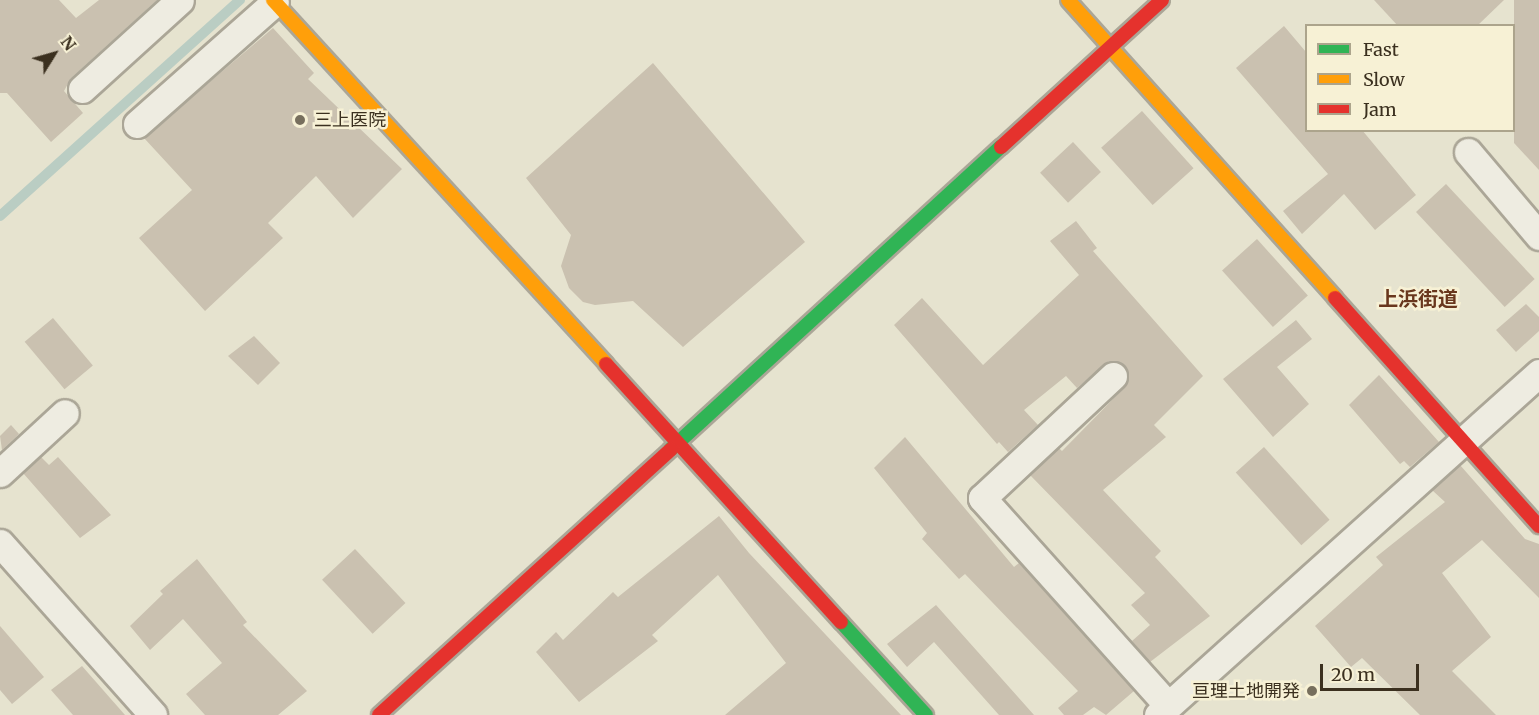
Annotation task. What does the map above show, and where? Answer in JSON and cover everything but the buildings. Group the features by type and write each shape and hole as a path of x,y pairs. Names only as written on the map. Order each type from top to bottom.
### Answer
{"street":[{"path":"82,89 180,0"},
{"path":"1068,0 1539,526"},
{"path":"379,715 1162,0"},
{"path":"137,124 274,1 678,440 926,715"},
{"path":"1468,152 1539,236"},
{"path":"1113,376 982,498 1163,710 1539,373"},
{"path":"0,473 65,412"},
{"path":"0,543 153,715"}],"waterway":[{"path":"0,216 240,0"}],"traffic: fast":[{"path":"671,449 1001,147"},
{"path":"841,622 926,715"}],"traffic: slow":[{"path":"273,0 606,364"},
{"path":"1068,0 1335,298"}],"traffic: jam":[{"path":"1001,147 1162,0"},
{"path":"1335,298 1539,526"},
{"path":"606,364 841,622"},
{"path":"379,715 671,449"}],"place":[{"name":"三上医院","path":"300,120"},
{"name":"亘理土地開発","path":"1312,691"}],"district":[{"name":"上浜街道","path":"1418,298"}]}
